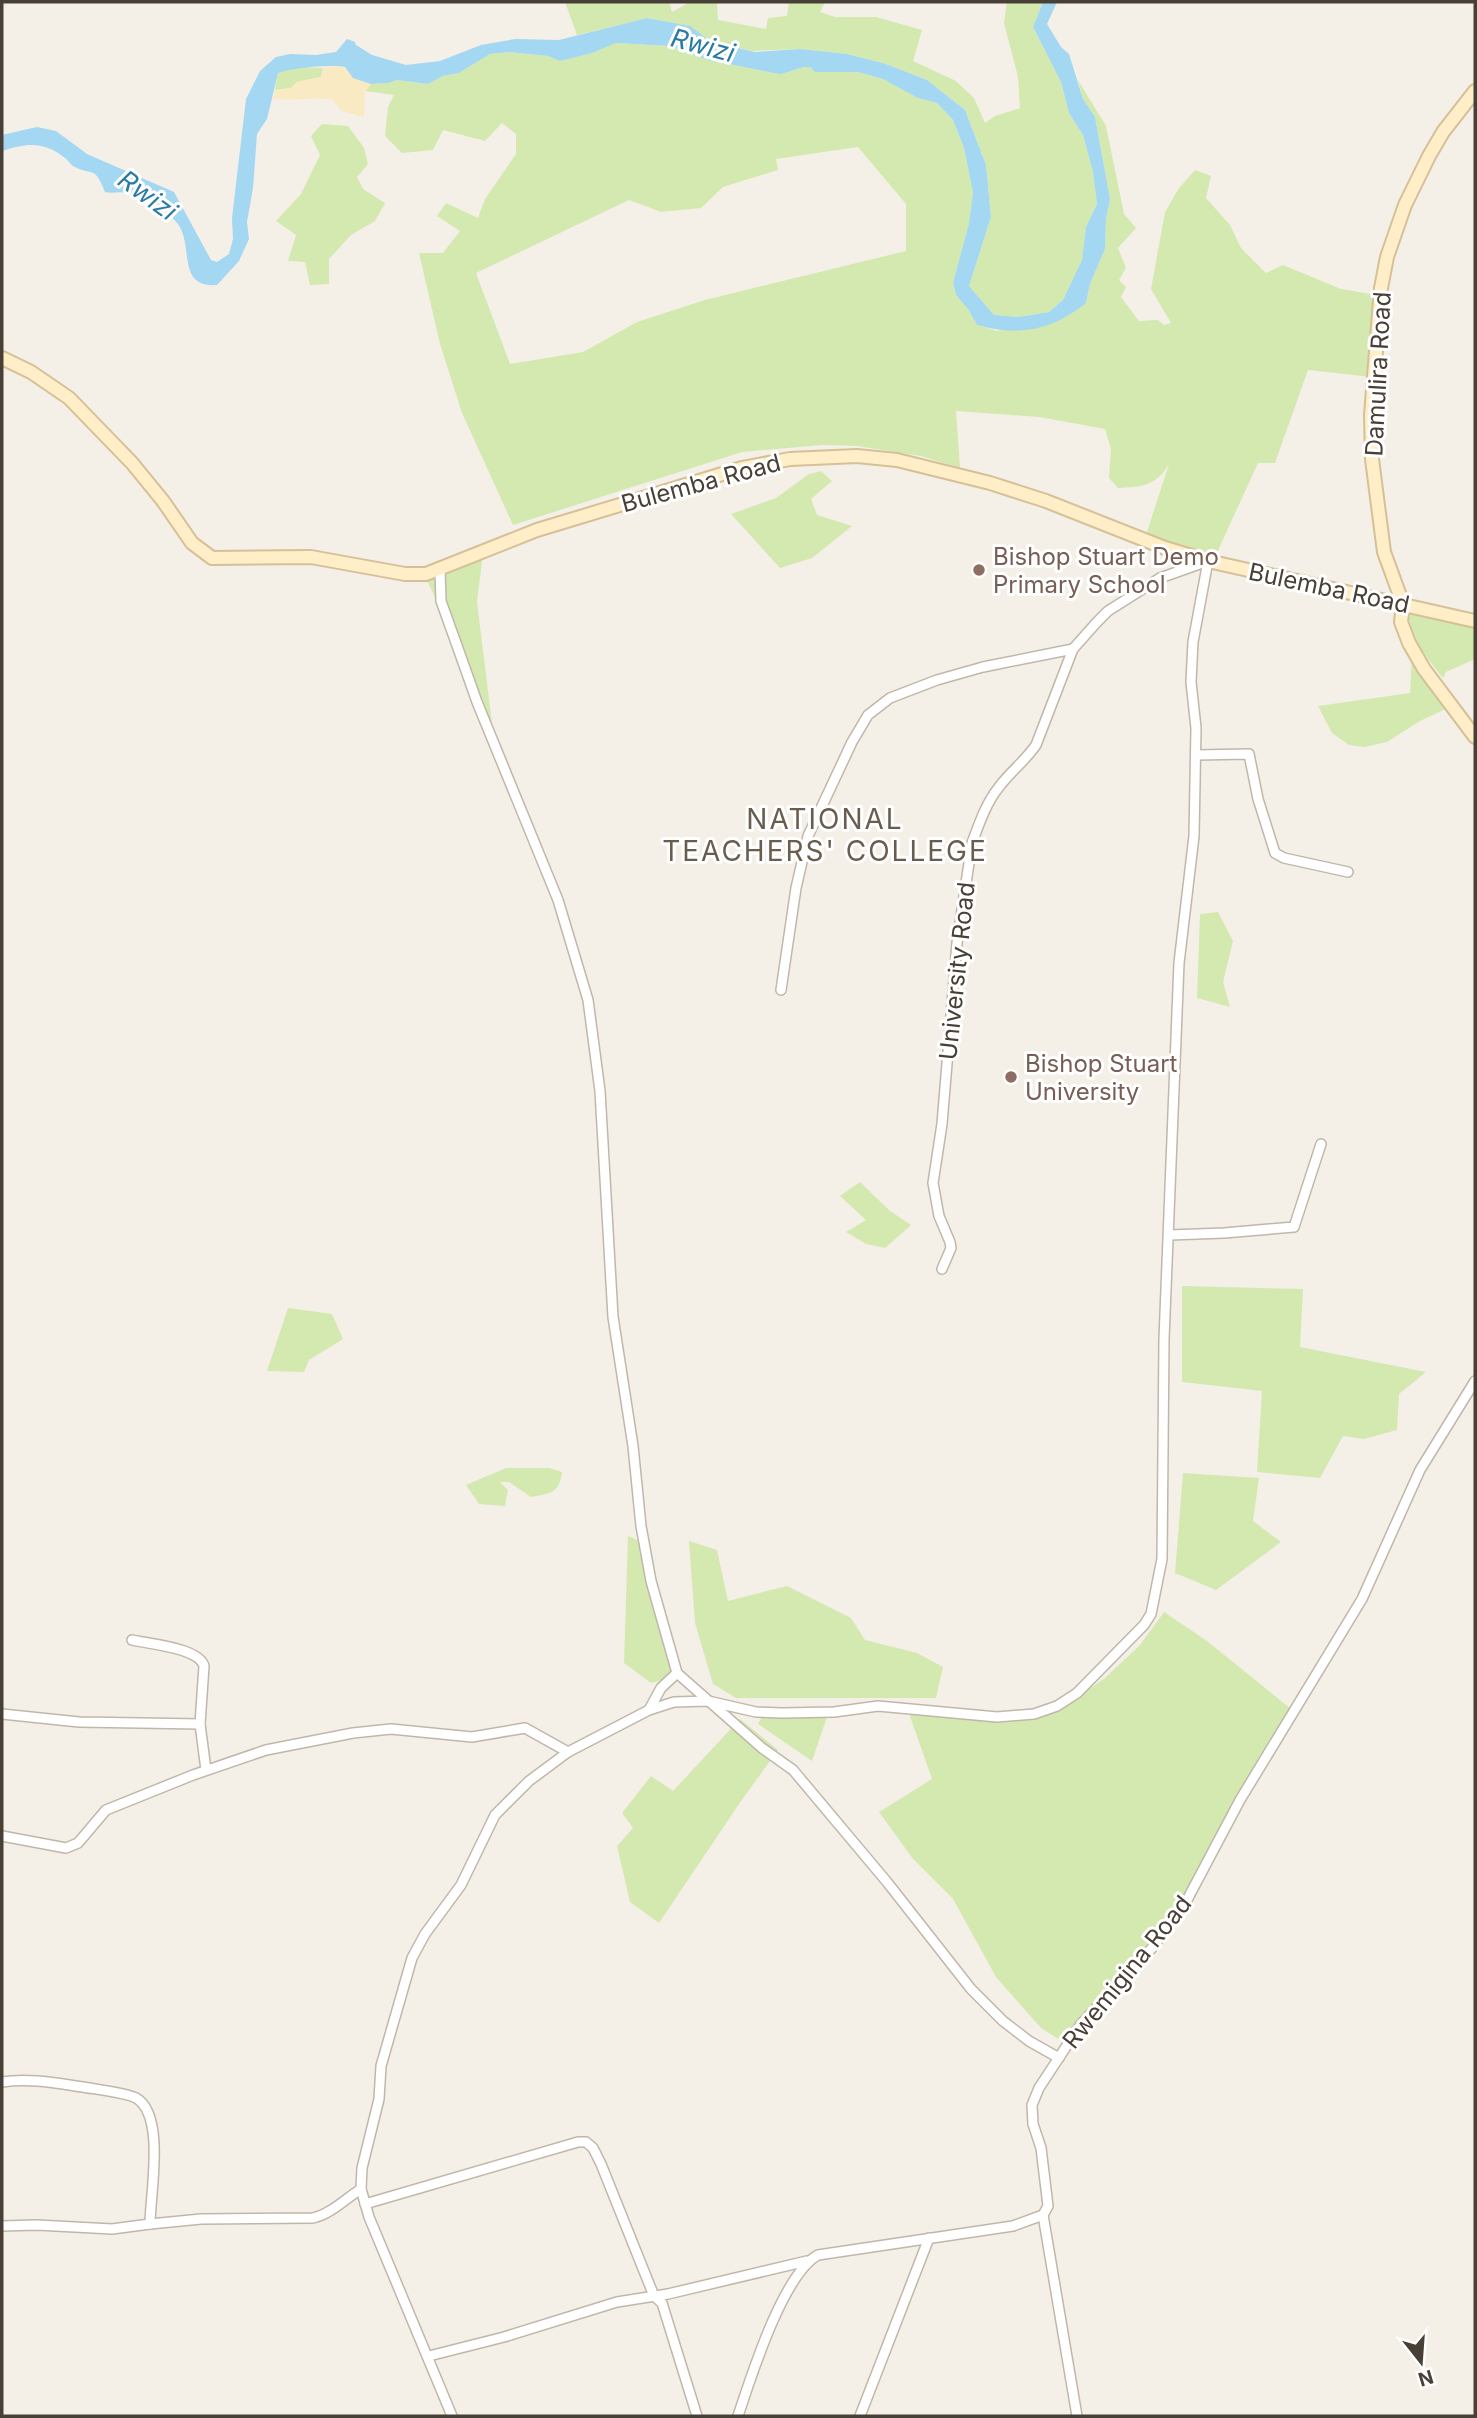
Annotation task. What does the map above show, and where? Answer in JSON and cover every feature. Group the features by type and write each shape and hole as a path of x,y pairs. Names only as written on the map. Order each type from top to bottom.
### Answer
{"main road":[{"name":"Damulira Road","path":"1475,91 1443,132 1415,183 1387,257 1381,288 1371,404 1372,459 1384,552 1404,604 1401,622 1416,655 1475,737"},
{"name":"Bulemba Road","path":"2,358 31,372 69,398 132,463 192,543 212,558 303,556 405,575 426,574 537,530 741,468 790,459 857,456 897,460 990,483 1045,501 1165,548 1208,561 1318,588 1475,621"}],"street":[{"path":"452,2416 360,2189 362,2168 379,2099 381,2066 412,1958 425,1934 461,1885 495,1815 529,1781 568,1752 649,1710 674,1702 708,1701 756,1712 834,1712 878,1706 1012,1717 1034,1714 1056,1706 1077,1693 1144,1625 1151,1614 1159,1580 1164,1475 1165,1316 1179,963 1194,836 1196,728 1191,682 1193,642 1208,561"},
{"name":"University Road","path":"942,1269 951,1248 939,1216 933,1183 944,1112 957,943 972,844 996,790 1036,745 1073,649 1108,611 1121,602 1167,574 1208,561"},
{"path":"440,570 444,610 477,702 558,900 588,1000 600,1091 613,1317 650,1581 677,1673 762,1748 793,1770 887,1882 971,1989 1003,2021 1029,2041 1059,2058"},
{"path":"781,990 796,888 808,836 844,758 868,715 890,698 937,680 982,667 1073,649"},
{"path":"1196,755 1249,754 1258,799 1275,853 1284,858 1348,872"},
{"path":"1170,1235 1294,1227 1321,1144"},
{"name":"Rwemigina Road","path":"1077,2416 1043,2215 1048,2206 1048,2195 1041,2148 1033,2124 1032,2105 1039,2088 1081,2024 1152,1948 1187,1900 1240,1800 1362,1599 1420,1470 1475,1381"},
{"path":"132,1640 177,1649 199,1656 202,1660 204,1666 200,1724 206,1770"},
{"path":"649,1710 661,1688 677,1673"},
{"path":"2,1714 79,1722 200,1724"},
{"path":"2,1836 72,1847 106,1810 206,1770 266,1750 353,1733 391,1729 472,1737 525,1728 568,1752"},
{"path":"2,2082 22,2079 90,2088 137,2098 148,2113 154,2134 150,2224"},
{"path":"365,2204 586,2141 601,2164 654,2296 662,2302 698,2416"},
{"path":"2,2226 112,2229 201,2219 313,2218 327,2215 340,2202 360,2189"},
{"path":"429,2356 504,2337 617,2302 808,2260 818,2255 1013,2226 1043,2215"},
{"path":"860,2416 929,2238"},
{"path":"738,2416 777,2313 800,2269 808,2260"}],"green space":[{"path":"565,2 669,2 672,12 690,2 714,2 717,3 718,20 766,29 768,18 787,16 789,2 825,2 820,12 835,17 876,17 922,30 913,61 956,81 974,98 985,123 995,116 1020,108 1018,77 1004,23 1007,2 1043,2 1033,27 1061,82 1069,113 1083,135 1093,172 1097,204 1086,227 1082,260 1063,300 1049,312 1019,317 994,315 969,286 991,217 986,165 965,110 927,80 886,64 847,54 800,49 752,51 710,41 689,26 648,18 577,35"},
{"path":"616,43 670,46 708,60 779,74 806,67 815,72 858,72 883,79 922,99 937,103 953,120 964,148 973,193 969,223 953,283 956,295 977,325 997,331 1086,303 1090,284 1105,249 1110,199 1095,117 1083,99 1078,80 1106,126 1124,214 1136,228 1118,248 1126,268 1119,280 1126,287 1121,297 1139,321 1158,320 1164,325 1171,323 1151,289 1165,212 1179,188 1195,170 1211,176 1206,198 1230,225 1241,248 1266,273 1283,265 1341,289 1377,295 1372,377 1308,370 1275,463 1258,463 1215,557 1146,535 1169,464 1159,477 1148,484 1118,488 1109,478 1111,449 1105,429 1039,417 956,411 960,468 921,456 857,446 822,445 742,452 513,525 462,413 440,344 419,253 443,253 460,231 437,216 446,203 478,218 485,199 516,154 516,134 502,123 485,141 443,130 433,150 402,153 385,136 388,107 394,95 365,91 371,84 397,80 428,84 443,76 459,73 490,54 509,52 548,56 560,61 592,53","holes":["858,147 906,204 906,251 705,300 637,322 583,352 510,364 476,273 629,200 661,212 701,208 723,187 778,170 776,159"]},
{"path":"297,67 323,68 321,77 297,82 291,88 275,90 278,72"},
{"path":"322,124 348,126 364,148 368,164 357,177 363,189 385,203 375,221 351,235 329,259 329,284 310,285 305,262 288,261 296,235 276,221 301,194 320,155 311,136"},
{"path":"821,471 832,481 811,499 817,515 852,526 812,558 780,568 731,514 776,498 809,474"},
{"path":"483,553 477,602 492,723 426,578"},
{"path":"1407,607 1475,620 1475,659 1446,672 1443,678 1424,654 1415,637"},
{"path":"1412,655 1450,707 1420,721 1387,742 1364,747 1349,745 1332,733 1318,706 1410,693"},
{"path":"1218,912 1233,941 1223,982 1230,1007 1197,998 1200,914"},
{"path":"860,1182 890,1211 911,1225 885,1248 866,1244 846,1232 866,1220 840,1196"},
{"path":"1182,1286 1303,1289 1300,1347 1426,1372 1399,1394 1397,1430 1364,1439 1343,1436 1320,1478 1257,1472 1262,1391 1182,1382"},
{"path":"288,1308 332,1314 343,1339 309,1360 304,1372 267,1371"},
{"path":"506,1468 549,1468 562,1472 559,1485 549,1493 531,1497 509,1482 500,1482 508,1490 505,1506 479,1504 466,1485"},
{"path":"1183,1473 1259,1478 1253,1521 1281,1542 1216,1590 1175,1573"},
{"path":"628,1536 644,1543 654,1585 680,1665 670,1678 651,1683 624,1663"},
{"path":"689,1541 717,1550 728,1601 787,1586 851,1618 865,1640 917,1653 943,1667 936,1698 736,1698 713,1684 695,1623"},
{"path":"1164,1612 1207,1641 1296,1713 1223,1837 1195,1898 1068,2045 1041,2028 996,1977 953,1899 913,1859 879,1812 932,1779 906,1705 1000,1715 1051,1711 1070,1702 1105,1678 1140,1645"},
{"path":"829,1711 812,1761 758,1724 763,1715"},
{"path":"740,1719 778,1750 659,1923 630,1902 617,1846 633,1828 622,1813 651,1776 673,1791"}],"sand":[{"path":"337,65 371,84 365,92 364,117 341,111 332,99 273,99 275,90 291,88 297,82 321,77 323,68"}],"water":[{"name":"Rwizi","path":"1043,2 1057,2 1047,24 1061,47 1069,54 1083,99 1095,117 1110,199 1105,249 1090,284 1086,303 1061,320 1034,329 992,329 977,325 956,295 953,283 969,223 973,193 964,148 953,120 937,103 918,98 883,79 858,72 815,72 806,67 779,74 708,60 670,46 616,43 592,53 560,61 548,56 509,52 490,54 459,73 443,76 428,84 397,80 371,84 353,78 345,67 339,66 284,71 278,73 267,119 257,134 253,188 247,222 249,239 239,261 217,285 196,280 188,264 183,233 178,224 161,209 126,193 105,192 95,174 73,166 57,152 42,146 19,146 2,151 2,135 37,127 56,131 87,154 174,192 211,260 217,262 229,254 233,239 232,218 246,99 260,71 276,57 336,52 347,39 372,55 406,65 440,61 481,45 515,39 559,40 647,18 690,26 710,41 755,52 800,49 847,54 886,64 927,80 965,110 986,165 991,217 969,286 994,315 1019,317 1049,312 1063,300 1082,260 1086,227 1097,204 1093,172 1083,135 1069,113 1061,82 1033,27"}],"place":[{"name":"Bishop Stuart Demo Primary School","path":"979,570"},
{"name":"Bishop Stuart University","path":"1011,1077"}],"district":[{"name":"NATIONAL TEACHERS' COLLEGE","path":"825,835"}]}
